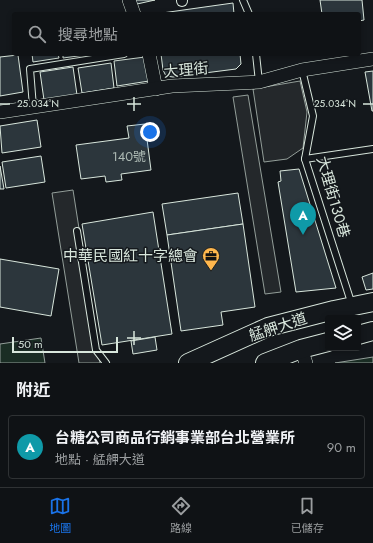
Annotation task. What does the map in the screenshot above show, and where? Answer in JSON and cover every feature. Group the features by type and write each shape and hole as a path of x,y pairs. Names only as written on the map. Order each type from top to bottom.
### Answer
{"main road":[{"name":"艋舺大道","path":"188,363 268,328 373,302"},
{"path":"361,334 373,331"},
{"name":"艋舺大道","path":"265,363 303,356 325,344"}],"street":[{"path":"129,0 133,12"},
{"path":"149,56 156,89"},
{"name":"大理街","path":"0,112 172,86 259,82 302,70 373,59"}],"lane":[{"path":"243,0 248,12"},
{"path":"33,107 30,69 111,56"},
{"path":"256,56 259,82"},
{"name":"大理街130巷","path":"302,70 313,116 305,159 352,306"},
{"path":"305,159 373,149"},
{"path":"78,231 96,350 106,363"}],"green space":[{"path":"41,338 45,363 0,363 0,344"},
{"path":"373,357 373,363 335,363"}],"shaded area":[{"path":"300,81 307,112 303,148 287,159 264,162 253,89"},
{"path":"248,95 281,292 265,294 233,97"},
{"path":"73,190 100,363 79,363 52,193"}],"building":[{"path":"135,0 155,0 137,4"},
{"path":"320,0 362,0 364,20 361,21 361,12 322,12"},
{"path":"233,3 234,12 169,12"},
{"path":"18,56 23,92 0,96 0,57"},
{"path":"32,56 58,56 59,58 33,62"},
{"path":"63,56 78,56 63,58"},
{"path":"161,56 240,56 241,64 236,69 173,77 166,76 163,70"},
{"path":"145,57 149,81 117,86 114,61"},
{"path":"111,63 114,88 82,93 78,68"},
{"path":"73,67 77,95 44,100 40,72"},
{"path":"373,71 373,111 372,111 365,72"},
{"path":"37,120 41,147 2,153 0,126"},
{"path":"145,124 151,170 121,174 122,180 106,182 105,176 81,179 76,145 129,138 127,126"},
{"path":"41,156 45,182 6,188 2,162"},
{"path":"0,166 4,189 0,189"},
{"path":"299,169 336,288 296,292 278,182 281,181 280,171"},
{"path":"238,193 243,224 167,235 162,204"},
{"path":"153,212 172,334 102,345 82,224"},
{"name":"中華民國紅十字總會","path":"243,224 255,307 221,312 223,325 181,331 167,235"},
{"path":"0,259 59,269 51,316 0,307"},
{"path":"373,273 373,289 366,290 362,277"},
{"path":"155,337 157,350 133,354 131,341"}],"place":[{"name":"台糖公司商品行銷事業部台北營業所","path":"303,235"},
{"name":"中華民國紅十字總會","path":"211,271"}]}
